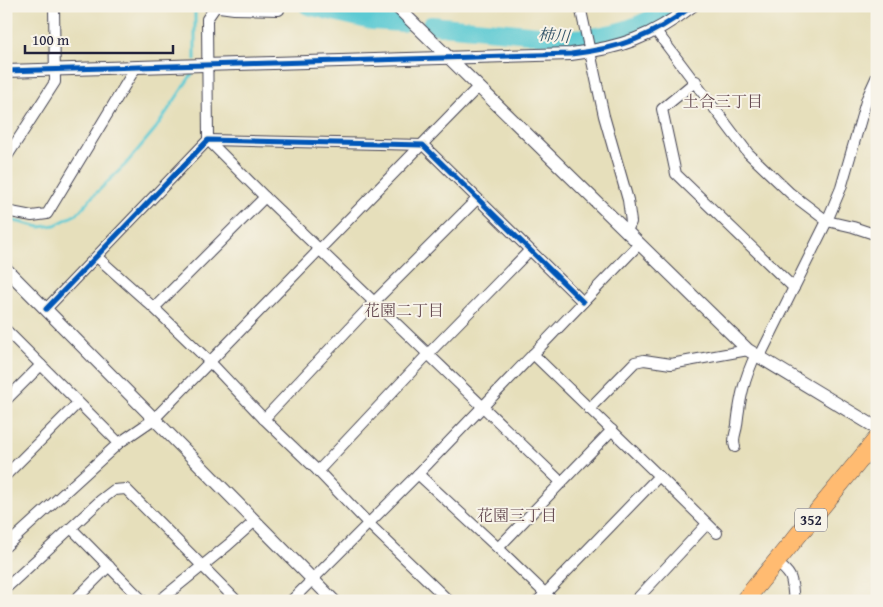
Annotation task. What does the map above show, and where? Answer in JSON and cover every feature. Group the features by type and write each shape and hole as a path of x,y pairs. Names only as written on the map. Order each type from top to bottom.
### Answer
{"highway":[{"name":"352","path":"744,601 877,439"}],"street":[{"path":"7,156 55,82 54,6"},
{"path":"396,6 639,244 755,353 877,428"},
{"path":"580,6 587,42 596,72 604,116 628,200 631,222 627,231"},
{"path":"6,71 450,58 587,42 633,41 656,31 692,6"},
{"path":"279,10 215,7 207,20 208,140 562,483"},
{"path":"656,31 696,81 748,153 790,193 827,221 877,235"},
{"path":"6,211 32,216 47,214 136,67"},
{"path":"735,447 732,440 737,427 740,395 748,369 755,353 794,288 827,221 841,188 867,98 877,76"},
{"path":"696,81 662,109 676,174 794,288"},
{"path":"6,545 119,443 154,419 478,87"},
{"path":"46,309 208,140 423,145 583,302"},
{"path":"154,308 265,197"},
{"path":"264,420 374,302 478,199"},
{"path":"291,601 418,474 639,244"},
{"path":"318,471 428,354 530,251"},
{"path":"97,257 210,362 264,420 449,601"},
{"path":"6,270 334,601"},
{"path":"6,330 119,443"},
{"path":"589,409 635,362 644,360 671,364 755,353"},
{"path":"533,354 717,533"},
{"path":"6,400 41,365"},
{"path":"6,476 78,403"},
{"path":"498,548 612,430"},
{"path":"418,474 498,548 546,598 659,476"},
{"path":"6,588 72,529 101,500 114,490 126,489 237,601"},
{"path":"159,601 255,521"},
{"path":"634,601 707,524"},
{"path":"72,529 143,601"},
{"path":"776,562 790,574 793,580 794,601"},
{"path":"74,601 109,566"}],"waterway":[{"path":"195,6 195,59"},
{"name":"柿川","path":"308,6 372,21 402,23"},
{"name":"柿川","path":"431,25 572,38 598,36 636,26 670,6"},
{"path":"6,219 40,227 55,225 77,214 125,165 156,128 192,74"}],"cycle path":[{"path":"6,71 571,54 605,48 635,39 663,26 692,6"},
{"path":"46,309 208,140 423,145 583,302"}],"district":[{"name":"土合三丁目","path":"723,101"},
{"name":"花園二丁目","path":"404,310"},
{"name":"花園三丁目","path":"517,515"}]}
